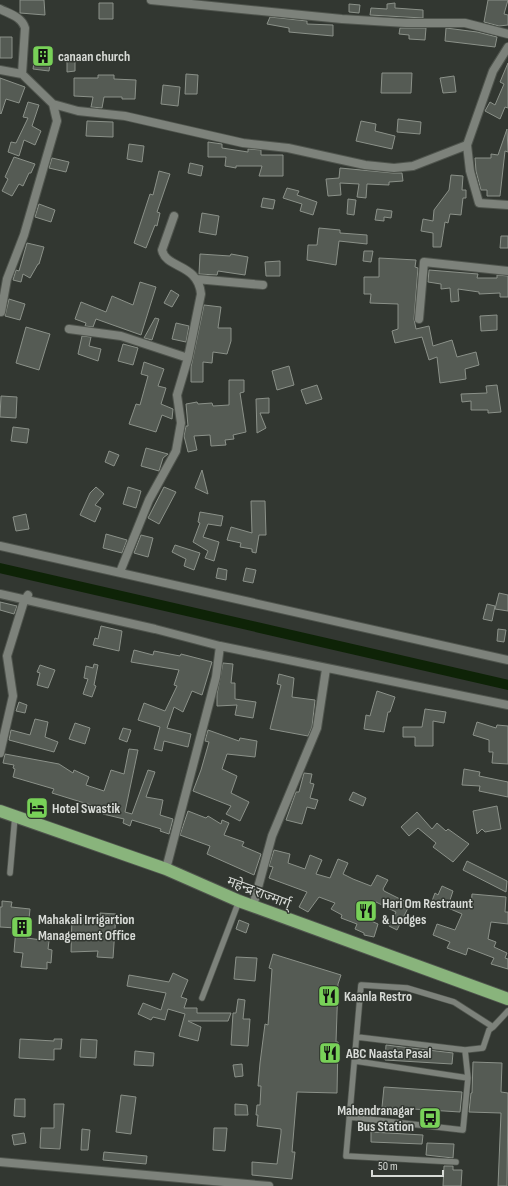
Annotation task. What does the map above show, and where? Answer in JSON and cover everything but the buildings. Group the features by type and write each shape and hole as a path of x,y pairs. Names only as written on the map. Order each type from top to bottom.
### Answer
{"highway":[{"name":"महेन्द्र राज्मार्ग्","path":"0,811 166,869 239,901 506,999"}],"street":[{"path":"151,0 342,19 406,23 465,23 508,34"},
{"path":"0,9 20,19 24,23 22,74"},
{"path":"508,47 493,71 467,145 470,171 479,203 508,205"},
{"path":"0,70 22,74 53,104 78,111 125,116 242,143 288,148 365,165 394,168 413,166 467,145"},
{"path":"1,312 7,279 24,235 57,121 53,104"},
{"path":"120,572 149,500 176,451 181,423 177,395 188,358 201,294 200,286 193,273 166,259 163,255 162,250 174,216"},
{"path":"419,319 424,262 508,271"},
{"path":"196,280 263,285"},
{"path":"69,329 121,336 188,358"},
{"path":"0,546 508,660"},
{"path":"0,594 26,598 220,646 326,669 508,705"},
{"path":"0,753 13,696 7,656 26,598"},
{"path":"166,869 216,677 220,646"},
{"path":"253,906 272,836 317,728 326,669"},
{"path":"0,1162 269,1186"}],"lane":[{"path":"10,873 15,816"},
{"path":"202,998 239,901"},
{"path":"456,1162 346,1156 361,985 408,988 454,1002 493,1027"},
{"path":"357,1037 465,1050 483,1048 489,1030 508,1011"},
{"path":"350,1117 463,1130 468,1078 465,1050"},
{"path":"355,1061 468,1078"}],"waterway":[{"path":"0,568 508,685"}],"place":[{"name":"canaan church","path":"43,56"},
{"name":"Hotel Swastik","path":"37,808"},
{"name":"Hari Om Restraunt & Lodges","path":"366,911"},
{"name":"Mahakali Irrigartion Management Office","path":"22,927"},
{"name":"Kaanla Restro","path":"329,996"},
{"name":"ABC Naasta Pasal","path":"330,1053"},
{"name":"Mahendranagar Bus Station","path":"430,1118"}]}
